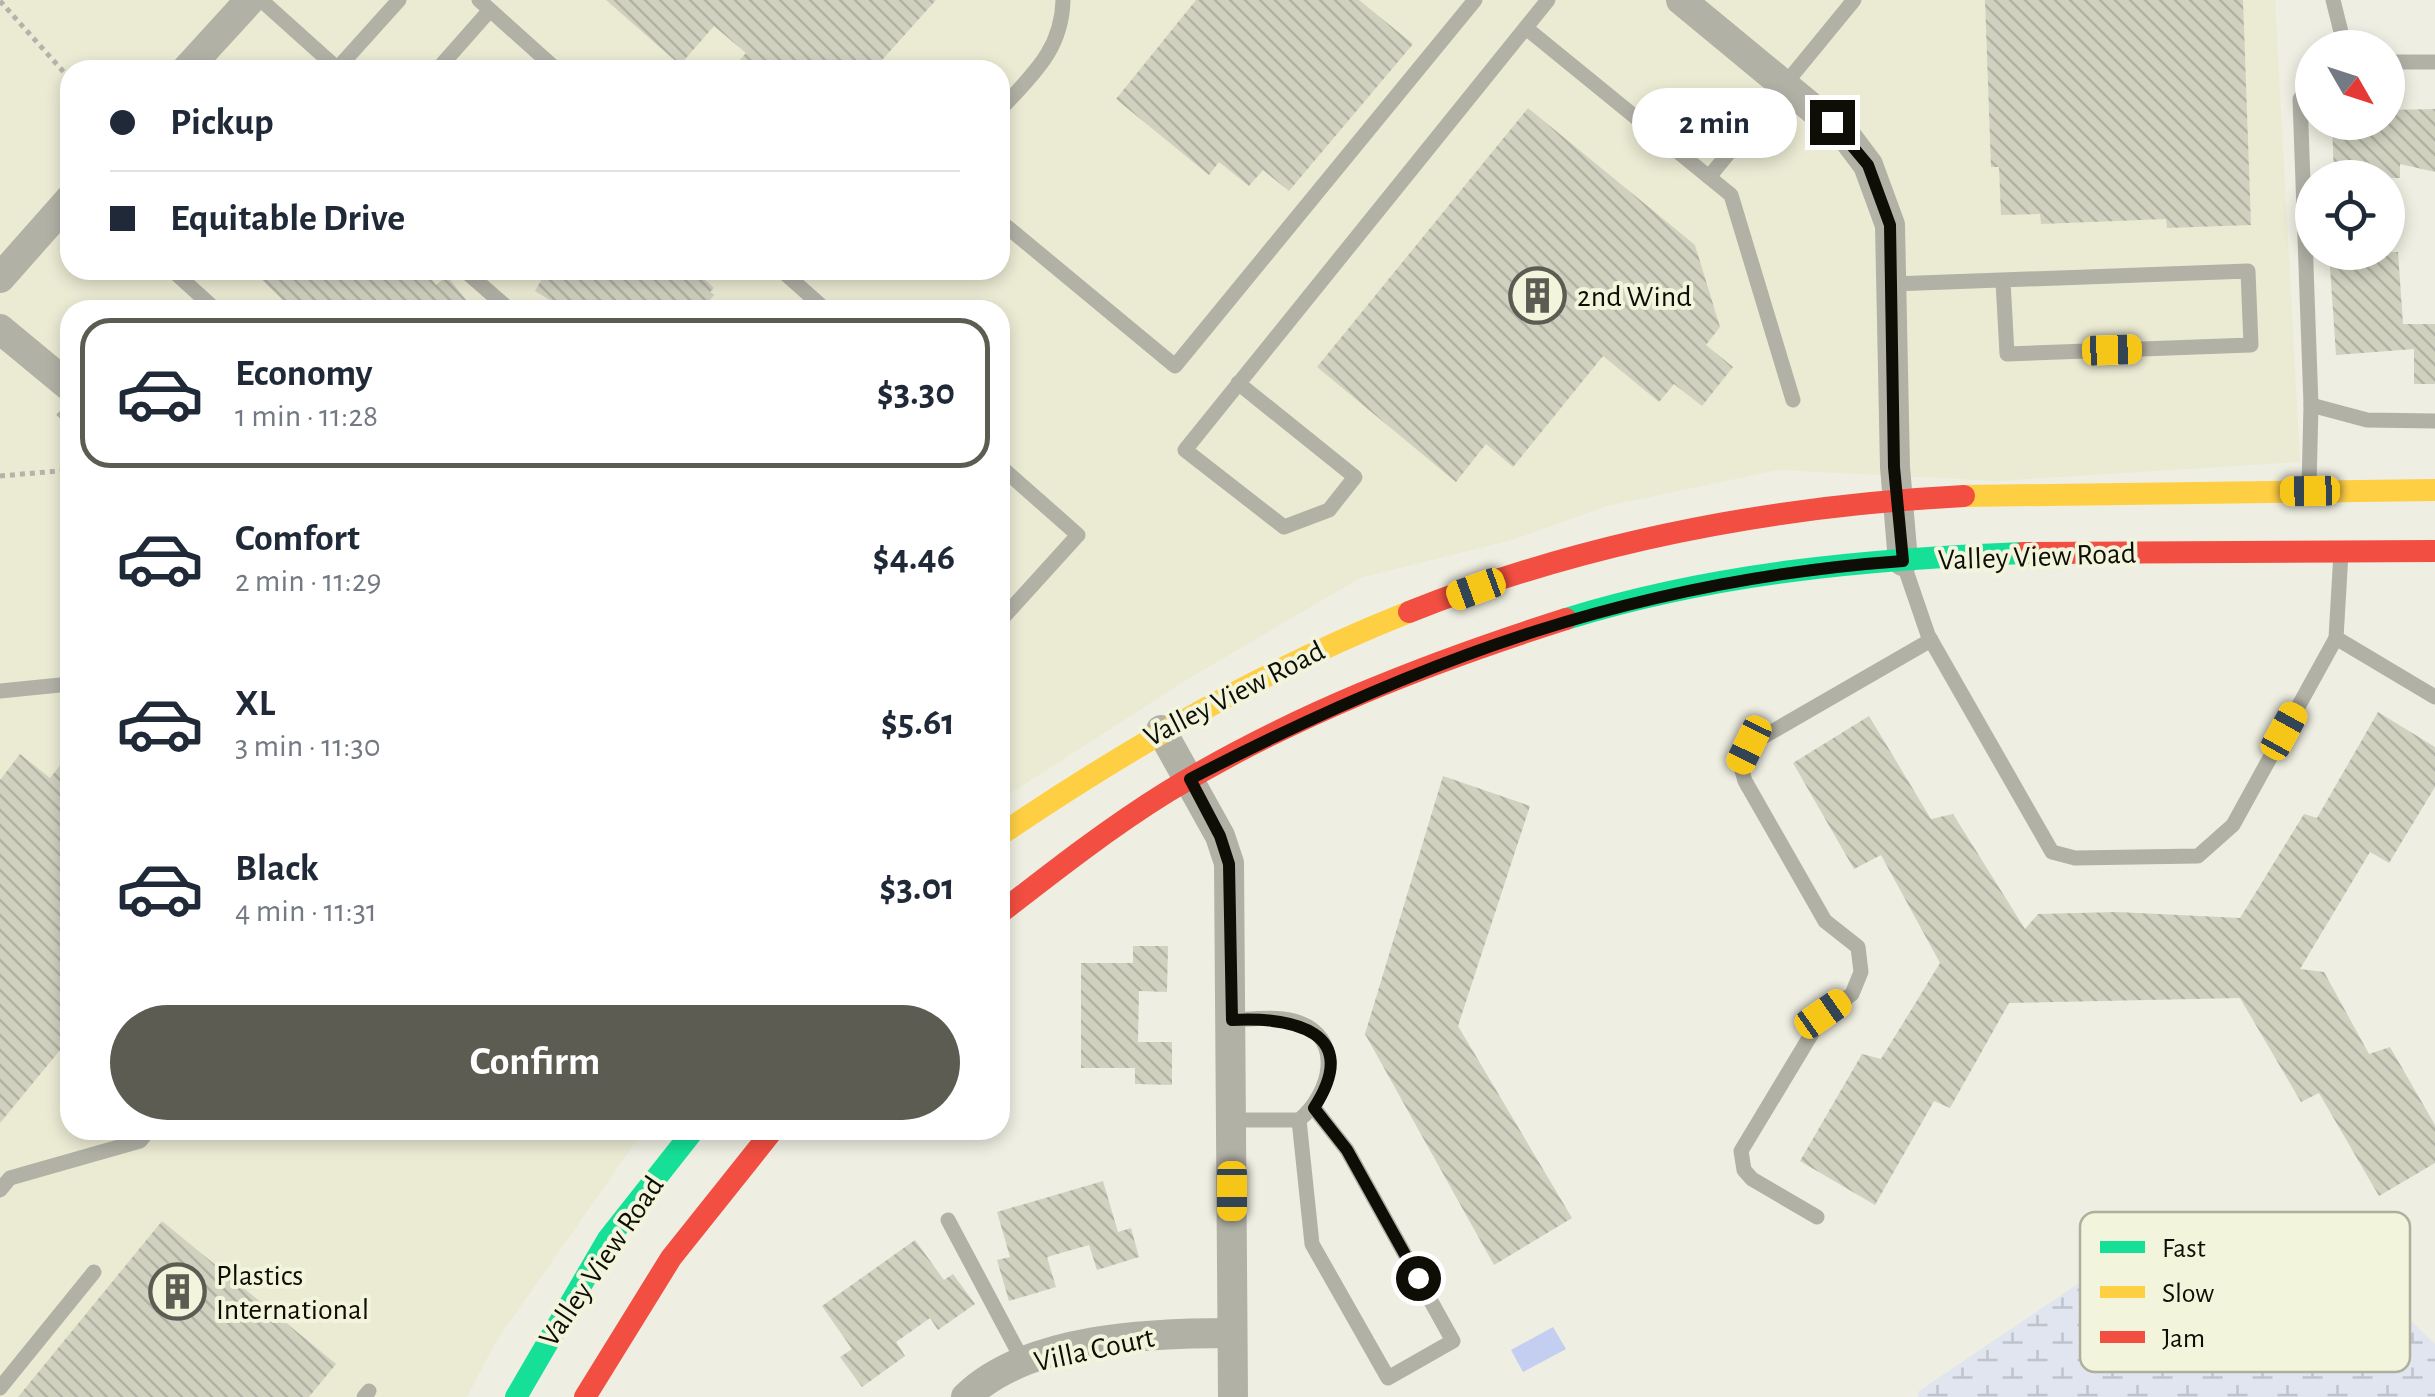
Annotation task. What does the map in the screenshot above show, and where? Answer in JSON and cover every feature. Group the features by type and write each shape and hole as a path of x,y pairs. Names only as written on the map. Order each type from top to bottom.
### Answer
{"main road":[{"name":"Valley View Road","path":"1010,828 1098,766 1336,640 1612,544 1755,515 1897,502 2016,495 2435,490"},
{"name":"Valley View Road","path":"1010,906 1190,779 1388,684 1574,616 1710,583 1819,567 2043,554 2435,550"},
{"name":"Valley View Road","path":"516,1397 536,1355 608,1239 686,1140"},
{"name":"Valley View Road","path":"585,1397 673,1256 734,1172 764,1140"}],"street":[{"path":"195,60 250,0"},
{"path":"1681,0 1847,137 1868,165 1890,225 1897,502 1903,561"},
{"path":"0,278 60,210"},
{"path":"0,329 60,380"},
{"path":"1161,730 1220,836 1229,864 1232,1397"},
{"name":"Villa Court","path":"966,1397 1024,1363 1081,1345 1158,1333 1232,1333"}],"lane":[{"path":"261,0 328,60"},
{"path":"346,60 398,0"},
{"path":"1010,99 1052,53 1060,35 1062,0"},
{"path":"1010,230 1175,366 1470,6 1452,0"},
{"path":"1238,383 1355,478 1329,510 1284,527 1185,450 1238,383 1548,0"},
{"path":"1710,178 1854,0"},
{"path":"2333,0 2340,30"},
{"path":"444,60 485,5 546,60"},
{"path":"1526,28 1731,195 1793,400"},
{"path":"2405,62 2435,62"},
{"path":"2301,140 2311,405 2310,491"},
{"path":"1893,284 2248,271 2252,345 2007,354 2003,280"},
{"path":"183,280 205,300"},
{"path":"476,280 498,300"},
{"path":"792,280 815,300"},
{"path":"2311,405 2367,420 2435,420"},
{"path":"1010,475 1078,535 1010,610"},
{"path":"1903,561 1931,640 2052,852 2075,858 2198,856 2233,825 2336,638 2341,551"},
{"path":"2336,638 2435,697"},
{"path":"1817,1217 1752,1179 1744,1170 1741,1151 1823,1014 1852,994 1860,972 1858,947 1825,921 1744,781 1740,764 1749,745 1931,640"},
{"path":"0,691 60,685"},
{"path":"1232,1020 1293,1021 1317,1036 1330,1064 1324,1092 1314,1108 1298,1120 1232,1120"},
{"path":"1298,1120 1312,1244 1388,1378 1453,1341 1347,1150 1314,1108"},
{"path":"0,1190 10,1178 141,1140"},
{"path":"948,1220 1024,1363"},
{"path":"0,1388 94,1272"}],"path":[{"path":"0,1 60,68"},
{"path":"0,476 60,471"}],"shaded area":[{"path":"0,0 2275,0 2300,462 1998,481 1778,470 1607,506 1512,540 1360,578 1188,679 1010,794 1010,300 60,300 60,1140 637,1140 495,1343 467,1397 0,1397"}],"green space":[{"path":"2080,1283 2080,1372 2410,1372 2410,1320 2435,1344 2435,1397 1918,1397 1919,1391"}],"water":[{"path":"1553,1327 1566,1349 1523,1372 1511,1350"}],"building":[{"path":"606,0 936,0 882,60 740,60 746,53 714,26 684,60 674,60"},
{"path":"1196,0 1359,0 1413,44 1289,191 1263,170 1249,186 1219,162 1209,175 1116,99"},
{"path":"1985,0 2243,0 2251,225 2167,228 2166,219 2041,224 2040,214 2001,215 1999,167 1991,167"},
{"name":"2nd Wind","path":"1528,108 1695,245 1720,327 1706,345 1733,367 1702,406 1674,384 1659,402 1603,356 1513,467 1486,444 1456,482 1317,367"},
{"path":"2435,109 2435,172 2405,165 2405,160 2333,160 2333,140 2405,140 2405,110"},
{"path":"2330,270 2399,270 2403,324 2435,324 2435,384 2414,384 2414,349 2336,355"},
{"path":"262,280 432,280 436,285 450,280 466,300 283,300"},
{"path":"541,280 705,280 714,288 710,292 714,295 710,300 550,300 535,291"},
{"path":"2378,712 2435,747 2435,787 2389,863 2370,852 2300,969 2324,972 2369,1054 2390,1047 2435,1125 2435,1163 2379,1196 2319,1093 2301,1102 2240,998 2009,1003 1950,1108 1934,1101 1875,1205 1800,1161 1862,1054 1881,1059 1940,963 1881,855 1854,869 1793,763 1869,716 1931,819 1953,814 2025,929 2038,914 2117,912 2240,918 2304,814 2317,818"},
{"path":"20,754 50,778 60,766 60,1050 0,1123 0,780"},
{"path":"1443,776 1530,806 1458,1026 1572,1218 1494,1265 1365,1034"},
{"path":"1133,946 1168,946 1167,992 1139,991 1138,1042 1172,1042 1172,1085 1135,1084 1135,1068 1081,1068 1081,963 1133,963"},
{"path":"1103,1181 1118,1232 1131,1228 1139,1257 1097,1270 1089,1245 1047,1257 1056,1287 1009,1301 997,1260 1010,1257 997,1212"},
{"name":"Plastics International","path":"162,1221 336,1364 309,1397 18,1397"},
{"path":"915,1240 944,1280 953,1274 975,1304 938,1330 930,1318 896,1342 905,1356 862,1387 840,1357 852,1349 822,1306"}],"traffic: fast":[{"path":"1566,619 1735,579 1850,564 2023,553"},
{"path":"516,1397 608,1239 686,1140"}],"traffic: slow":[{"path":"1964,496 2435,490"},
{"path":"1010,828 1198,712 1302,659 1409,612"}],"traffic: jam":[{"path":"1409,612 1544,565 1682,531 1822,508 1964,496"},
{"path":"2023,553 2435,551"},
{"path":"1010,905 1145,806 1262,739 1412,673 1566,619"},
{"path":"585,1397 671,1258 765,1140"}],"place":[{"name":"2nd Wind","path":"1538,296"},
{"name":"Plastics International","path":"177,1292"}],"route":[{"path":"1418,1278 1347,1150 1314,1108 1324,1092 1330,1064 1317,1036 1293,1021 1232,1020 1229,864 1220,836 1190,779 1388,684 1574,616 1710,583 1819,567 1903,561 1894,467 1890,225 1868,165 1832,122"}]}
